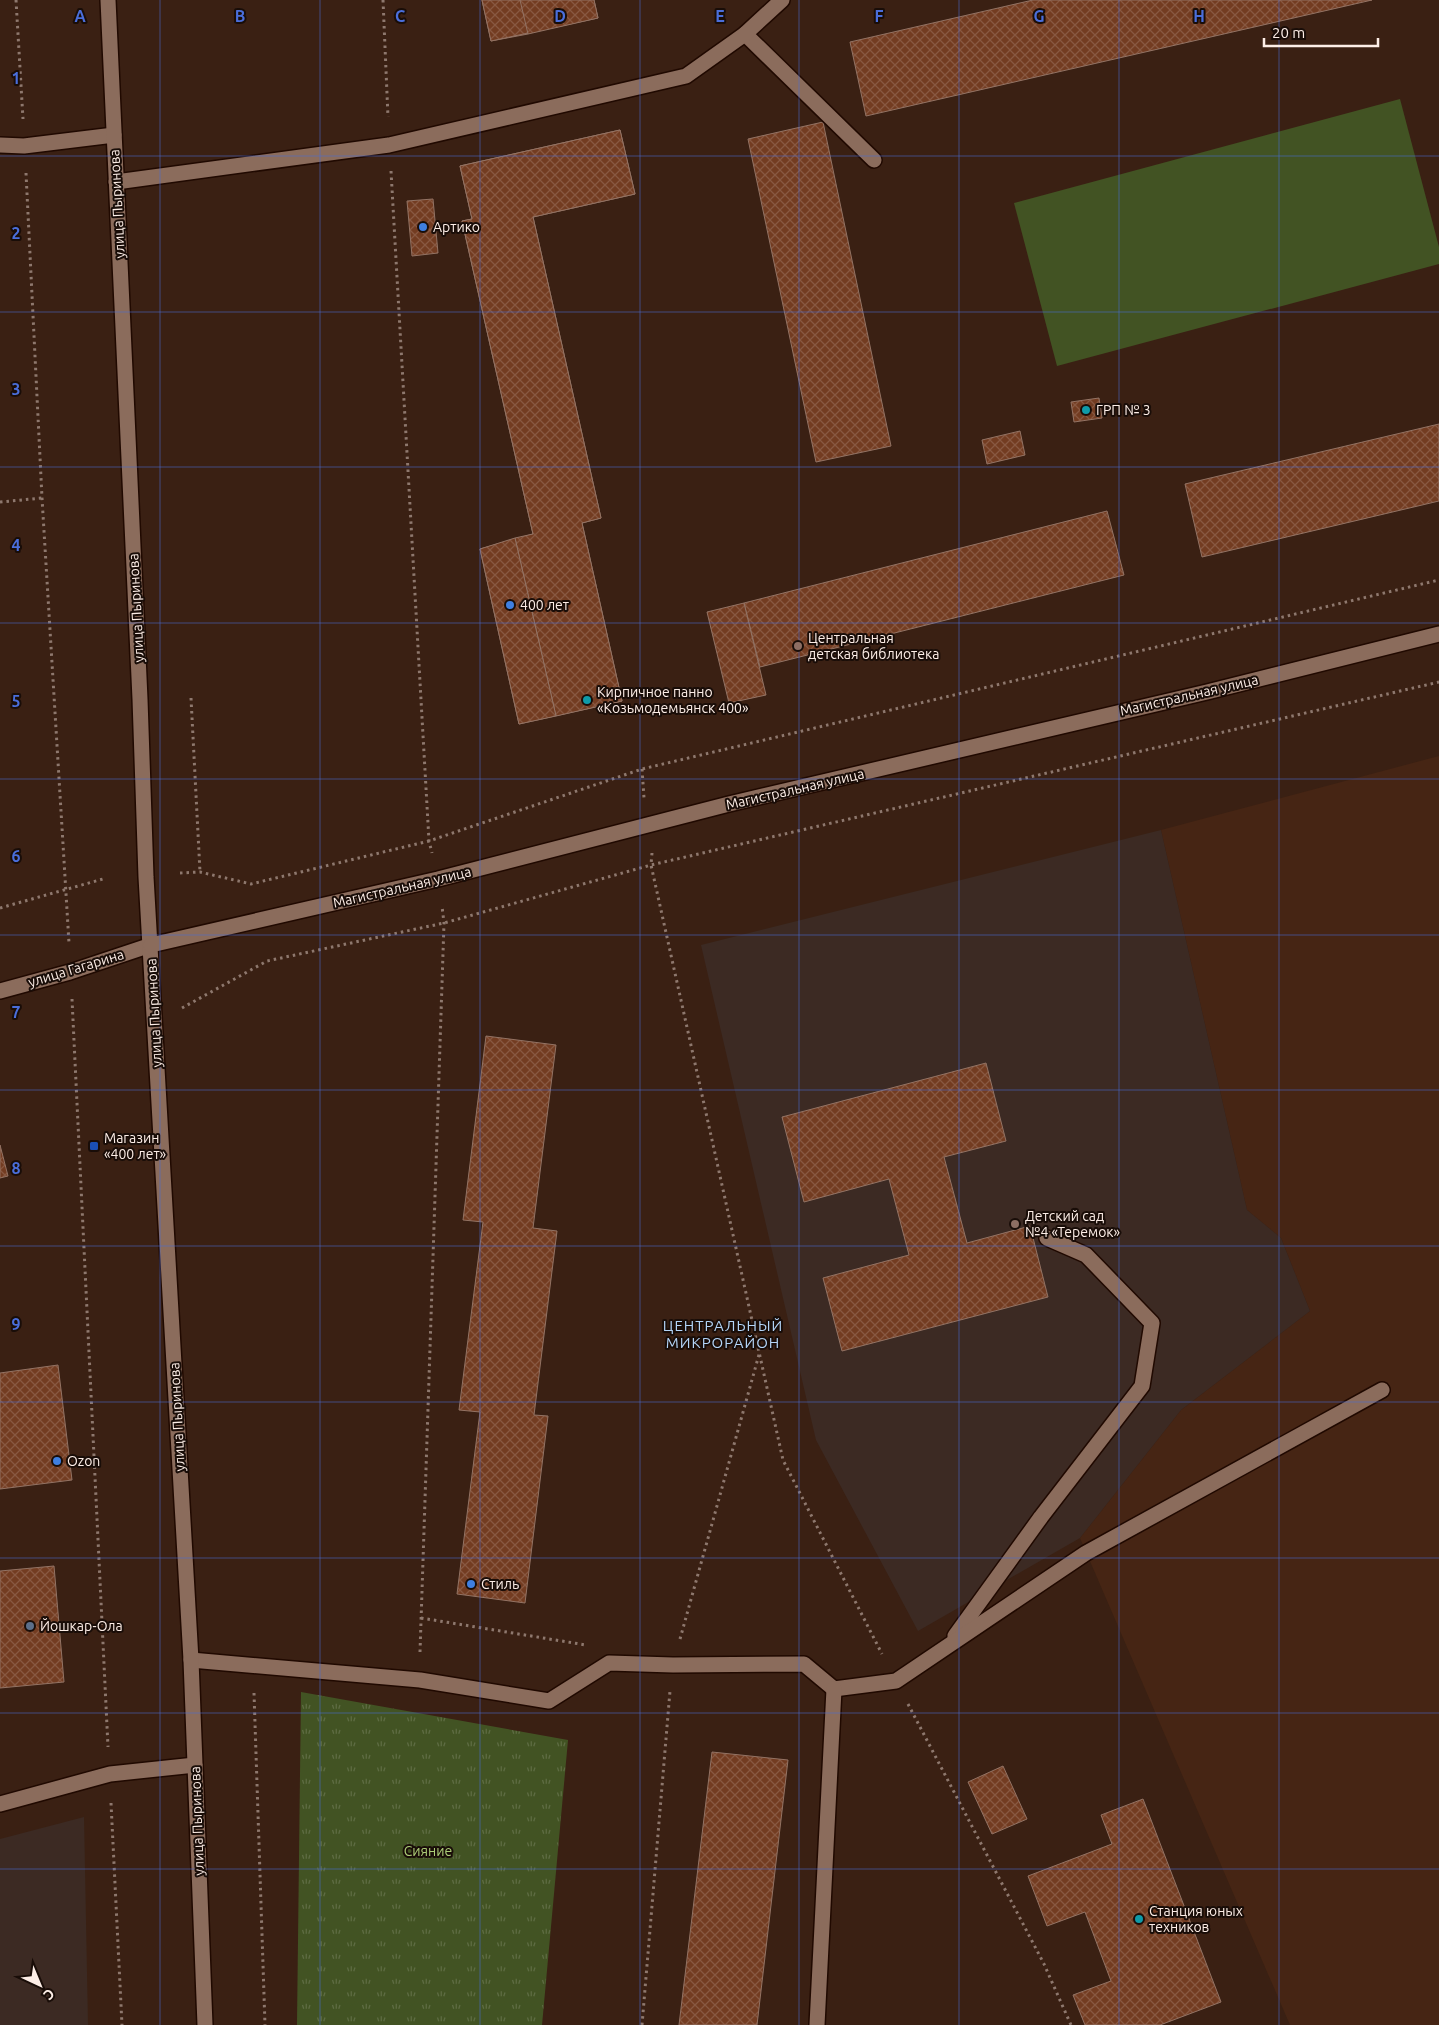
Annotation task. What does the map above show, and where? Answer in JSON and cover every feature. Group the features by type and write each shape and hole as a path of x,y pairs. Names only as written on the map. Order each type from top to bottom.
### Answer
{"main road":[{"name":"улица Пыринова","path":"108,0 146,877 191,1660 205,2025"},
{"path":"116,182 389,145 686,76 745,34 782,0"},
{"path":"745,34 874,160"},
{"path":"0,145 24,146 114,135"},
{"name":"Магистральная улица","path":"151,945 438,879 729,804 1206,692 1439,634"},
{"name":"улица Гагарина","path":"0,991 70,972 151,945"},
{"path":"948,1646 1041,1517 1142,1386 1152,1323 1086,1255 1047,1238"},
{"path":"191,1660 420,1680 549,1701 609,1663 672,1665 804,1664 834,1689 896,1681 1086,1553 1382,1390"},
{"path":"817,2025 834,1689"},
{"path":"0,1804 110,1774 195,1765"}],"path":[{"path":"16,0 42,498 67,888 122,2025"},
{"path":"383,0 389,145 429,841 438,879 444,922 420,1680"},
{"path":"0,502 42,498"},
{"path":"180,873 200,872 251,884 429,841 642,769 1439,580"},
{"path":"155,1023 267,961 444,922 651,865 1439,682"},
{"path":"191,698 200,872"},
{"path":"642,769 645,806"},
{"path":"652,853 651,865 783,1460 1044,1964 1071,2025"},
{"path":"0,908 103,879"},
{"path":"254,1666 265,2025"}],"shaded area":[{"path":"1439,756 1439,2025 1290,2025 1080,1538 1181,1410 1310,1311 1281,1238 1247,1210 1161,830"},
{"name":"Детский сад №4 «Теремок»","path":"1161,830 1247,1210 1281,1238 1310,1311 1181,1410 1080,1538 918,1631 816,1440 701,945"},
{"path":"84,1817 88,2025 0,2025 0,1839"}],"green space":[{"path":"1400,99 1439,247 1439,264 1057,366 1014,203"},
{"name":"Сияние","path":"301,1692 568,1740 542,2025 297,2025"}],"building":[{"path":"482,0 520,0 528,34 491,41"},
{"path":"482,0 594,0 598,18 491,41"},
{"path":"520,0 594,0 598,18 528,34"},
{"path":"1033,0 1372,0 866,116 850,42"},
{"path":"823,122 891,446 816,462 748,139"},
{"path":"620,130 635,194 533,217 601,518 582,523 622,701 519,724 480,549 533,534 462,221 472,219 460,166"},
{"path":"620,130 635,194 533,217 601,518 582,523 622,701 556,716 515,538 533,534 462,221 472,219 460,166"},
{"name":"Артико","path":"433,199 438,253 412,256 407,201"},
{"name":"ГРП № 3","path":"1099,398 1102,418 1074,422 1071,402"},
{"path":"1439,424 1439,501 1202,557 1185,484"},
{"path":"1020,431 1025,455 987,464 982,440"},
{"path":"1107,511 1124,575 760,667 744,603"},
{"path":"515,538 556,716 519,724 480,549"},
{"path":"744,603 766,695 729,703 707,612"},
{"path":"486,1036 556,1045 533,1228 557,1231 534,1415 548,1416 525,1603 457,1594 480,1412 459,1410 483,1222 463,1220"},
{"path":"986,1063 1006,1141 944,1157 967,1243 1030,1226 1048,1297 842,1351 823,1278 909,1255 889,1179 804,1202 782,1117"},
{"path":"0,1145 8,1176 0,1178"},
{"path":"58,1365 72,1480 0,1489 0,1373"},
{"name":"Йошкар-Ола","path":"54,1566 64,1682 0,1688 0,1571"},
{"path":"712,1752 788,1760 757,2025 679,2025"},
{"path":"1003,1766 1027,1819 992,1834 968,1782"},
{"name":"Станция юных техников","path":"1143,1799 1221,2002 1160,2025 1085,2025 1073,1995 1111,1981 1085,1912 1047,1926 1028,1876 1112,1844 1101,1815"}],"place":[{"name":"Артико","path":"423,227"},
{"name":"ГРП № 3","path":"1086,410"},
{"name":"400 лет","path":"510,605"},
{"name":"Центральная детская библиотека","path":"798,646"},
{"name":"Кирпичное панно «Козьмодемьянск 400»","path":"587,700"},
{"name":"Магазин «400 лет»","path":"94,1146"},
{"name":"Детский сад №4 «Теремок»","path":"1015,1224"},
{"name":"Ozon","path":"57,1461"},
{"name":"Стиль","path":"471,1584"},
{"name":"Йошкар-Ола","path":"30,1626"},
{"name":"Станция юных техников","path":"1139,1919"}],"district":[{"name":"ЦЕНТРАЛЬНЫЙ МИКРОРАЙОН","path":"723,1334"}]}
